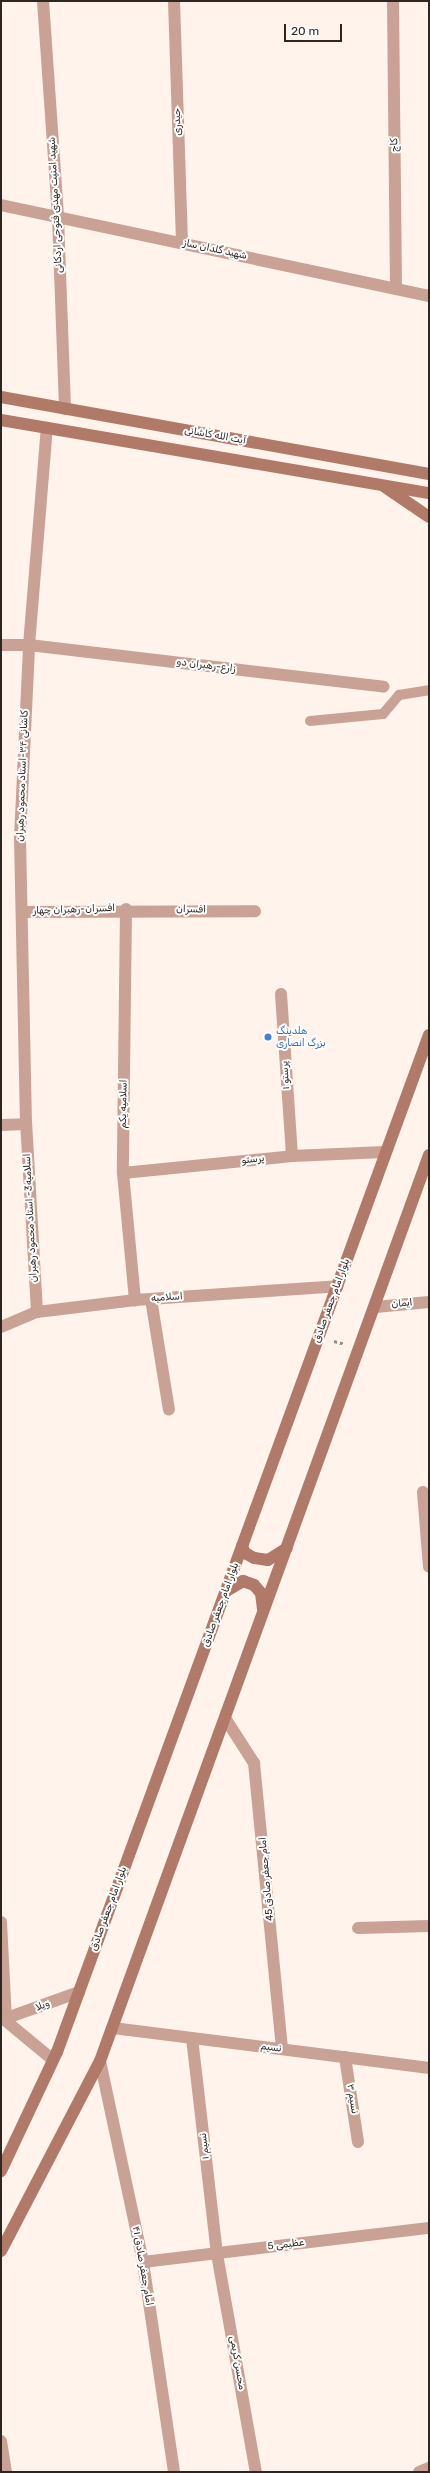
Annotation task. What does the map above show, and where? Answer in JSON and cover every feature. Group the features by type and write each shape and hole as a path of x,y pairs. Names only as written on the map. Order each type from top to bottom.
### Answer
{"main road":[{"name":"آیت الله کاشانی","path":"1,397 429,474"},
{"name":"آیت الله کاشانی","path":"1,420 429,493"},
{"path":"381,484 429,517"},
{"name":"بلوار امام جعفر صادق","path":"1,2171 53,2060 79,1992 338,1286 384,1152 429,1035"},
{"path":"1,2251 100,2061 113,2028 263,1613 376,1307 429,1156"},
{"path":"242,1546 245,1554 268,1560 287,1548"},
{"path":"226,1591 243,1581 254,1585 261,1593 263,1613"}],"street":[{"name":"شهید امنیت مهدی فتوحی اردکانی","path":"43,1 58,217 65,409"},
{"name":"حیدری","path":"174,1 182,243"},
{"name":"کاج","path":"393,1 396,289"},
{"name":"شهید گلدان ساز","path":"1,205 429,296"},
{"name":"کاشانی ۳۴-استاد محمود رهبران","path":"26,1124 20,838 29,645 47,428"},
{"name":"زارع-رهبران دو","path":"1,645 29,645 384,687"},
{"name":"افسران-رهبران چهار","path":"22,912 126,909"},
{"name":"افسران","path":"126,909 255,911"},
{"name":"اسلامیه یکم","path":"126,909 123,1172 135,1300"},
{"name":"پرستو ۱","path":"280,994 292,1156"},
{"path":"1,1125 26,1124"},
{"name":"اسلامیه3- استاد محمود رهبران","path":"26,1124 37,1312"},
{"name":"پرستو","path":"123,1172 292,1156 384,1152"},
{"name":"اسلامیه","path":"1,1328 37,1312 135,1300 338,1286"},
{"path":"151,1299 170,1410"},
{"name":"ایمان","path":"376,1307 429,1302"},
{"path":"423,1492 429,1567"},
{"name":"امام جعفر صادق 45","path":"225,1718 254,1763 282,2049"},
{"path":"1,1922 4,2021 53,2060"},
{"path":"358,1928 429,1926"},
{"name":"ویلا","path":"4,2021 79,1992"},
{"name":"نسیم","path":"113,2028 429,2068"},
{"name":"نسیم ۱","path":"192,2038 217,2254"},
{"name":"نسیم ۳","path":"345,2057 358,2142"},
{"name":"امام جعفر صادق ۴۱","path":"100,2061 143,2262 174,2472"},
{"name":"عظیمی 5","path":"143,2262 429,2231"},
{"name":"محسن کریمی","path":"217,2254 256,2472"},
{"path":"1,2441 6,2472"},
{"path":"419,2472 429,2468"}],"lane":[{"path":"310,722 384,714 399,696 429,690"}],"path":[{"path":"318,1338 361,1347"}],"place":[{"name":"هلدینگ بزرگ انصاری","path":"268,1037"}]}
